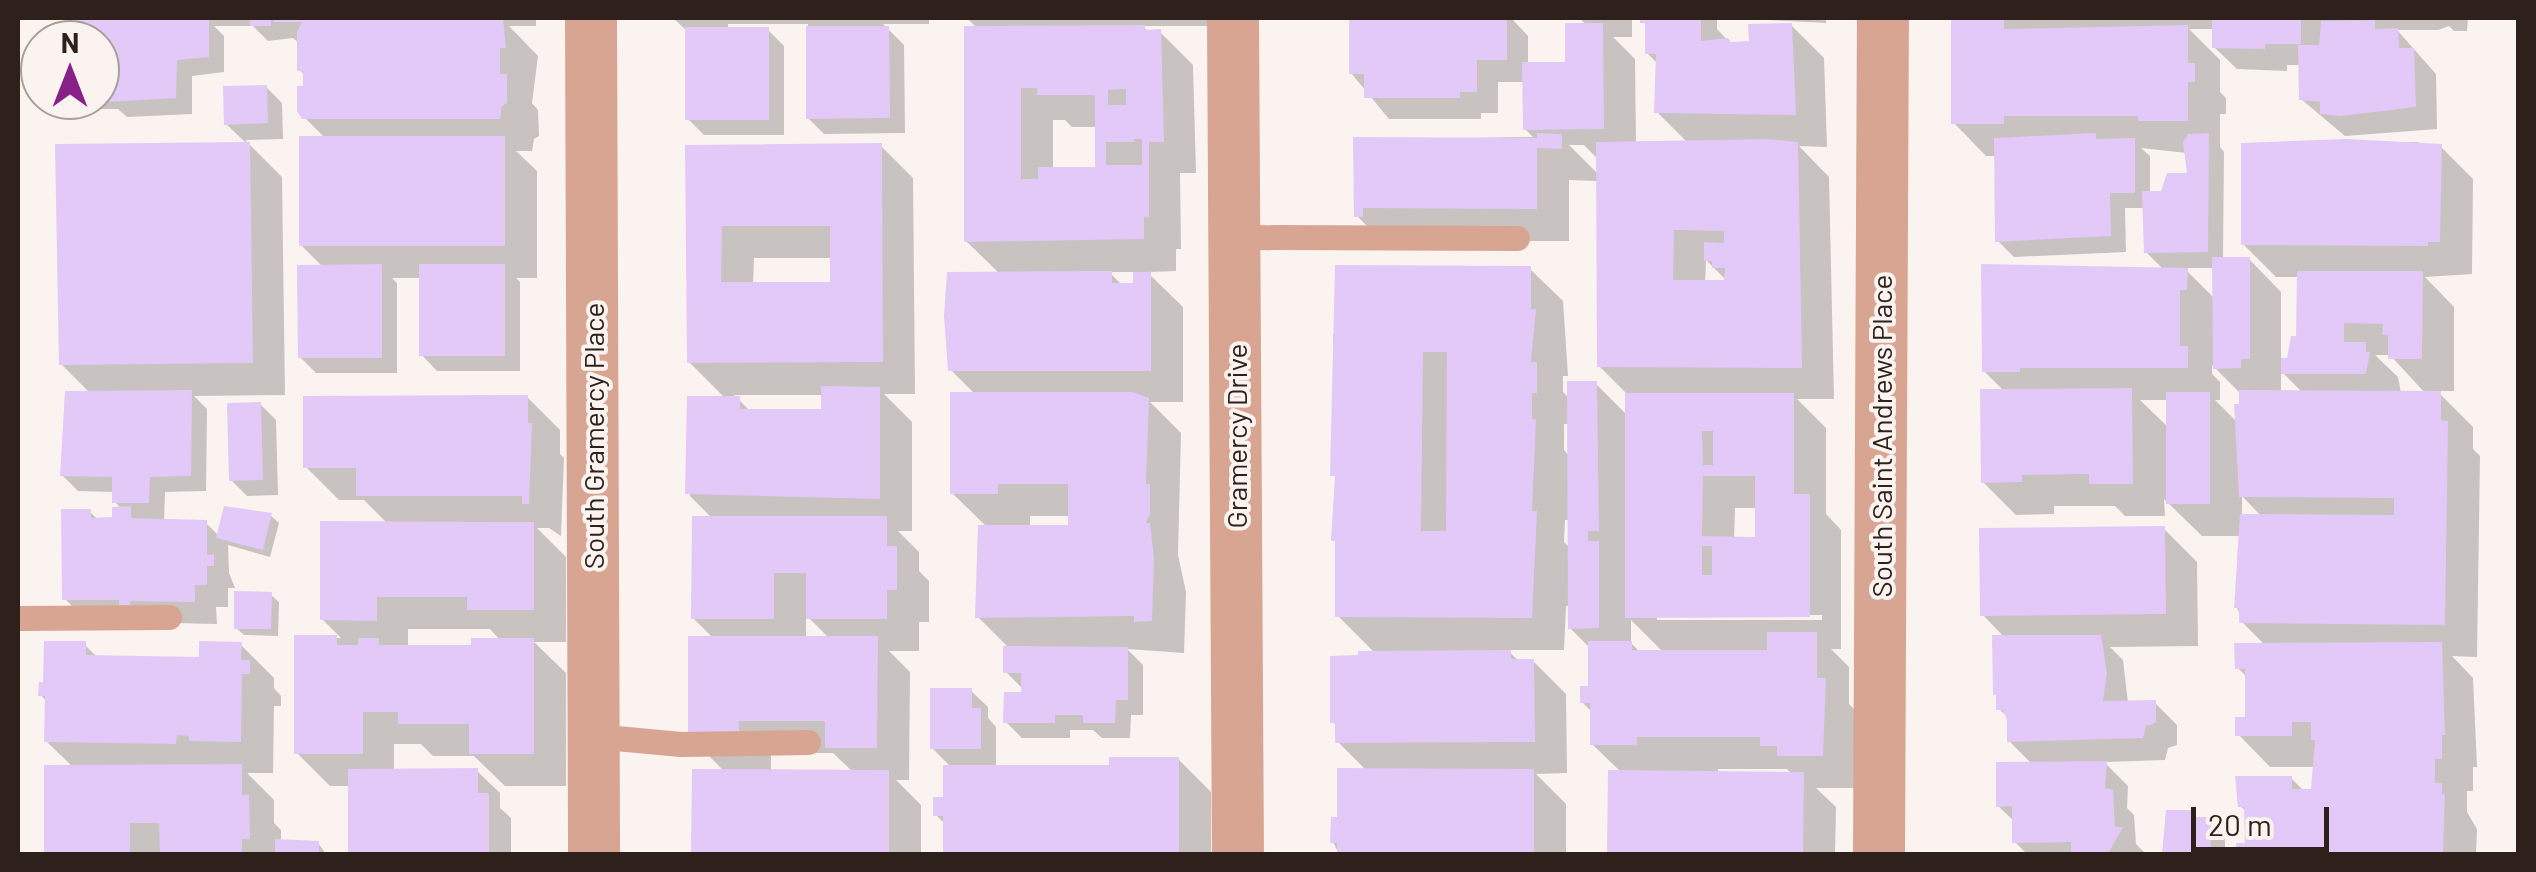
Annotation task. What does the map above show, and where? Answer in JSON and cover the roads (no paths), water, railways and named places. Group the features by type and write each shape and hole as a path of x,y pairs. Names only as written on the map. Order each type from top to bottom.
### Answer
{"street":[{"name":"South Gramercy Place","path":"591,18 594,854"},
{"name":"Gramercy Drive","path":"1233,18 1238,854"},
{"name":"South Saint Andrews Place","path":"1879,854 1883,18"}],"lane":[{"path":"1234,237 1517,238"},
{"path":"18,618 169,617"},
{"path":"594,736 682,744 808,742"}]}
